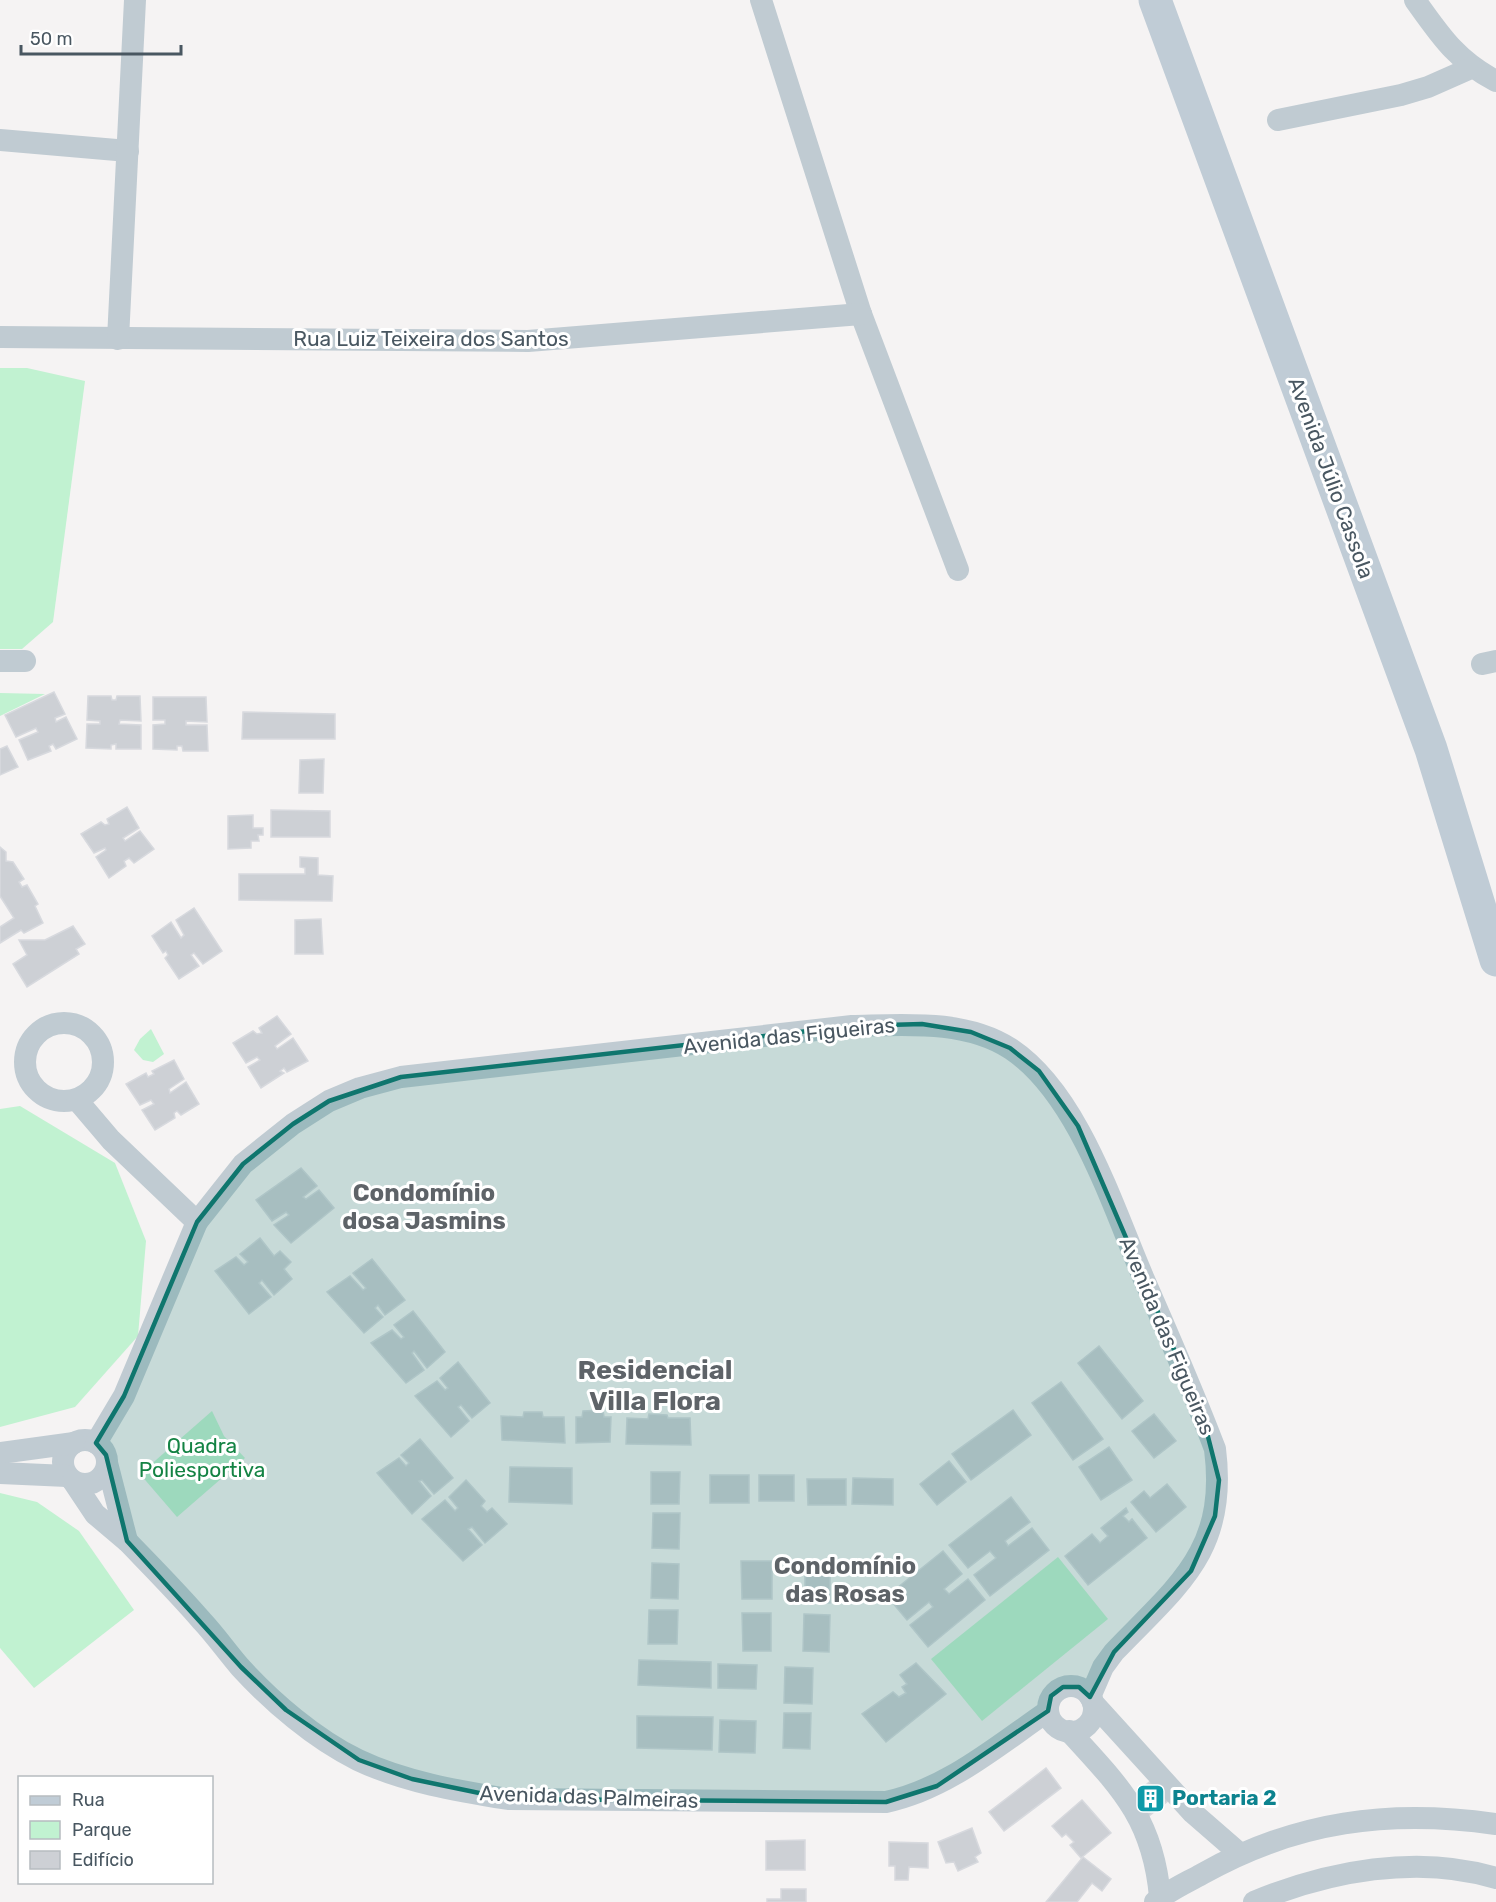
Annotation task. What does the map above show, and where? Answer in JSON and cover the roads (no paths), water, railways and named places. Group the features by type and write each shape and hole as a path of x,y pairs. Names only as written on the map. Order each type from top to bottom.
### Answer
{"main road":[{"name":"Avenida Júlio Cassola","path":"1155,0 1431,749 1496,960"}],"street":[{"path":"118,339 135,0"},
{"path":"761,0 861,314 958,570"},
{"path":"1415,0 1451,48 1471,68 1496,81"},
{"path":"1278,120 1401,95 1428,87 1471,68"},
{"path":"0,140 128,151"},
{"name":"Rua Luiz Teixeira dos Santos","path":"0,337 528,341 861,314"},
{"path":"0,660 25,661"},
{"name":"Avenida das Figueiras","path":"96,1443 124,1396 197,1222 243,1164 293,1124 329,1101 360,1088 400,1077 852,1026 922,1024 971,1032 1010,1048 1039,1071 1078,1126 1215,1449 1217,1469 1215,1516 1191,1571 1114,1652 1103,1667 1091,1700"},
{"path":"77,1100 111,1140 197,1222"},
{"path":"0,1453 74,1443 81,1440 96,1443 106,1455 108,1462 106,1470 96,1482 80,1484 70,1479 0,1473"},
{"path":"70,1479 63,1470 64,1454 74,1443"},
{"name":"Avenida das Palmeiras","path":"108,1462 128,1541"},
{"name":"Avenida das Palmeiras","path":"70,1479 95,1514 128,1541 241,1667 286,1710 331,1744 359,1760 412,1779 462,1791 508,1799 886,1802 908,1797 937,1786 1048,1711"},
{"path":"1091,1700 1093,1710 1088,1723 1076,1731 1069,1731 1055,1725 1048,1711 1051,1696 1064,1687 1079,1687 1091,1700 1193,1813 1239,1853"},
{"path":"1069,1731 1117,1784 1140,1820 1154,1850 1157,1900 1239,1853 1305,1830 1360,1819 1419,1816 1496,1824"},
{"path":"1254,1902 1294,1885 1361,1872 1423,1866 1476,1872 1496,1878"}],"place":[{"name":"Portaria 2","path":"1151,1798"}],"district":[{"name":"Condomínio dosa Jasmins","path":"424,1207"},
{"name":"Residencial Villa Flora","path":"655,1386"},
{"name":"Condomínio das Rosas","path":"845,1580"}],"park label":[{"name":"Quadra Poliesportiva","path":"202,1458"}]}
